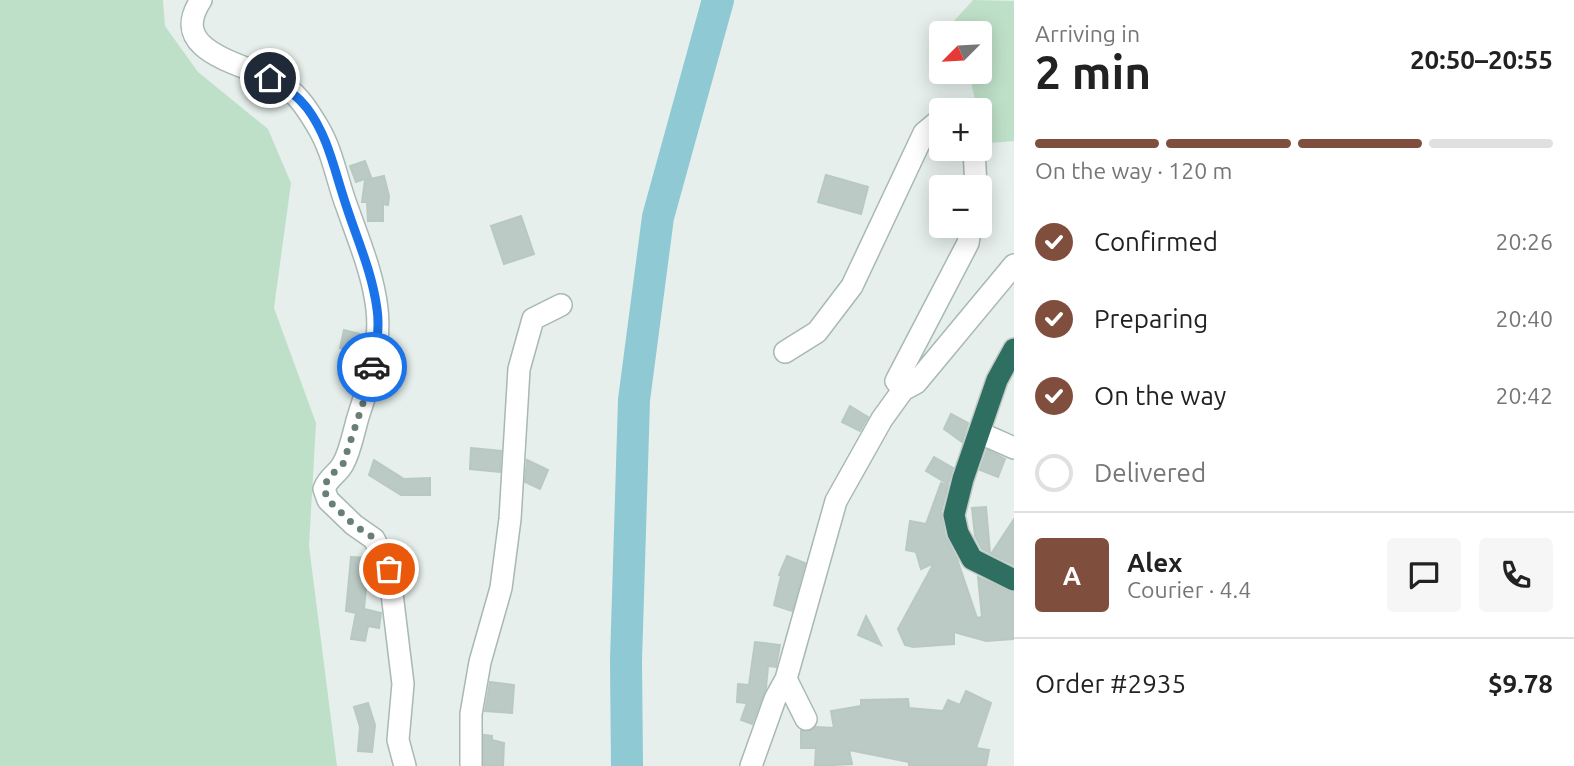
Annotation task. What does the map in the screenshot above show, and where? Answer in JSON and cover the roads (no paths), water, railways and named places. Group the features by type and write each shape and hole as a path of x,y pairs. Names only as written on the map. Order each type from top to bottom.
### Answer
{"highway":[{"path":"1014,349 997,380 963,479 954,515 958,533 972,559 1014,580"}],"street":[{"path":"201,0 192,21 194,38 221,57 285,86 307,108 327,142 345,203 367,262 377,310 377,339 367,391 343,464 328,478 324,489 328,500 354,525 374,538 389,569 403,684 398,740 404,762"},
{"path":"785,352 817,332 852,286 924,132 929,128"},
{"path":"903,390 896,382 969,238"},
{"path":"751,766 775,699 786,680 836,500 882,419 903,390 916,383 1014,265"},
{"path":"471,766 473,701 480,662 501,588 510,519 519,369 533,319 561,305"},
{"path":"980,433 1014,448"},
{"path":"786,680 806,719"}],"waterway":[{"path":"627,766 626,661 634,400 658,217 718,0"}]}
